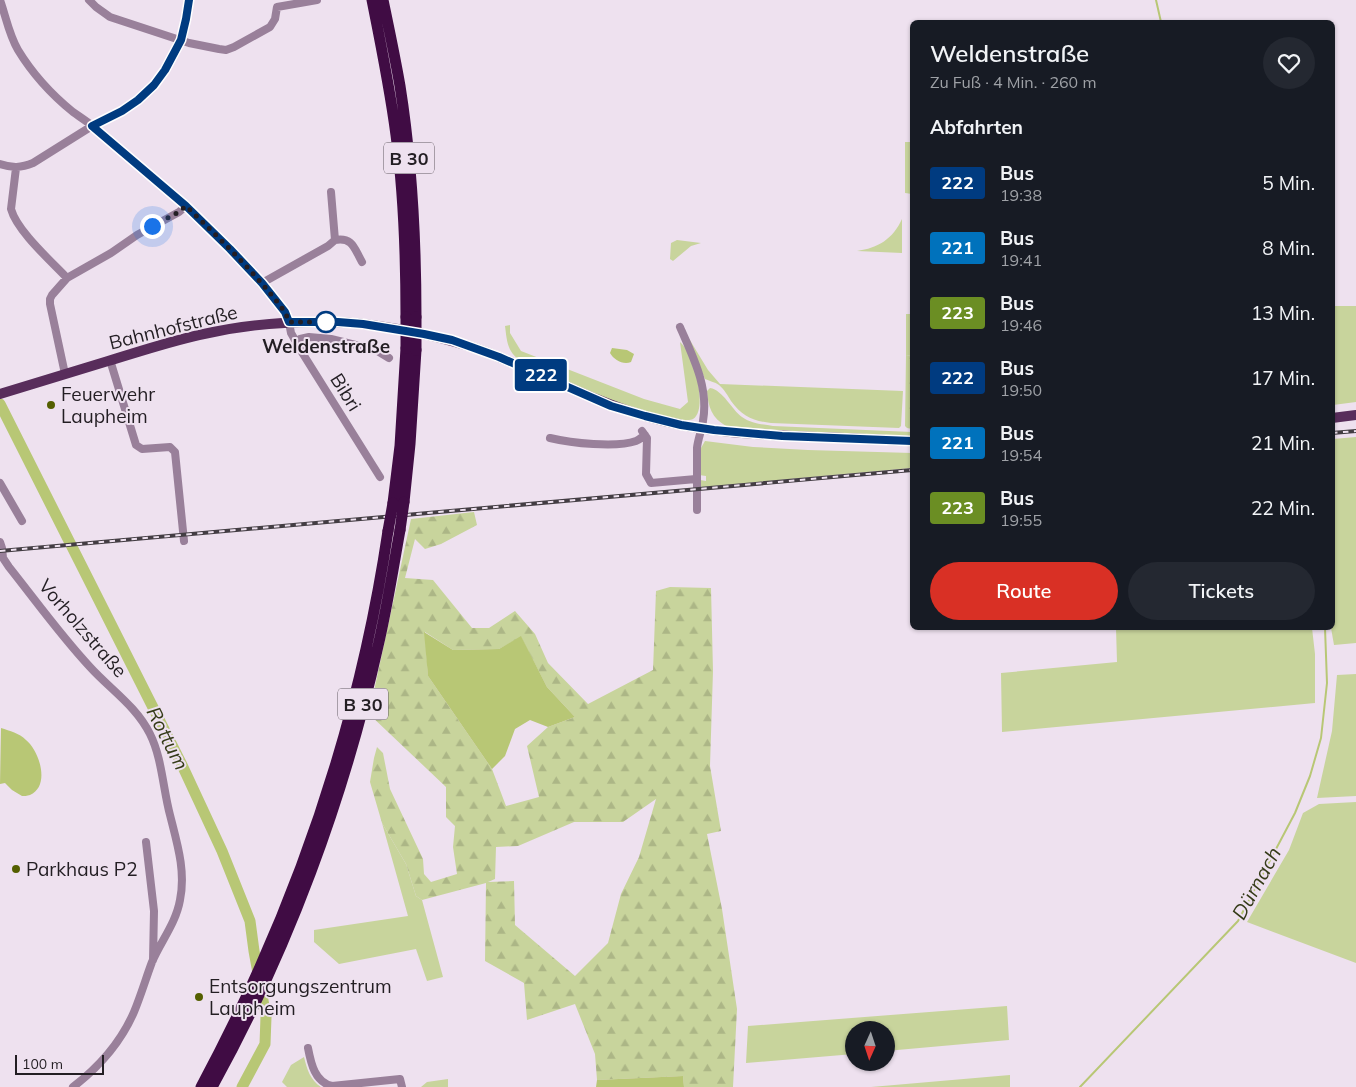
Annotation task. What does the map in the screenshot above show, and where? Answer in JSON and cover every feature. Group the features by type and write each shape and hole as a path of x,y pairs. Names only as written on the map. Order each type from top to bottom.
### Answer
{"highway":[{"name":"B 30","path":"212,1087 270,972 304,872 337,762 374,618 380,584 394,531 410,444 411,317 404,220 389,87 372,0"},
{"name":"B 30","path":"383,0 399,78 414,220 416,273 411,317"},
{"name":"B 30","path":"201,1087 251,988 298,888"}],"main road":[{"name":"Bahnhofstraße","path":"2,394 146,349 198,335 236,328 289,322 338,322 363,324 452,340 499,357 611,406 662,421 701,428 782,436 910,440"},
{"path":"1335,418 1356,415"}],"street":[{"path":"0,0 11,36 32,70 73,112 186,206 230,249 262,283 285,312 289,322"},
{"path":"88,0 110,17 181,40 226,50 270,27 275,19 277,3 318,0"},
{"path":"0,164 16,168 25,167 138,100 154,85 165,70 181,40 189,0"},
{"path":"16,168 11,209 16,221 67,278"},
{"path":"331,192 335,240"},
{"path":"65,374 50,299 67,278 111,253 137,235 179,212 186,206"},
{"path":"262,283 328,246 335,240 347,240 362,262"},
{"name":"Bibri","path":"289,322 296,342 380,477"},
{"path":"680,326 703,384 704,410 697,448 697,510"},
{"path":"296,342 300,338 309,337 331,340 376,350 389,358"},
{"path":"110,360 136,446 142,448 170,447 175,452 184,541"},
{"path":"550,438 562,441 615,444 637,441 644,433 647,442 646,474 651,483 696,479"},
{"path":"0,483 22,521"},
{"name":"Vorholzstraße","path":"0,542 3,558 9,567 69,643 142,719 156,750 181,861 183,879 176,916 152,962 134,1012 117,1042 98,1066 73,1087"},
{"path":"0,567 9,567"},
{"name":"Vorholzstraße","path":"146,842 154,911 152,962"},
{"path":"308,1048 316,1076 327,1085 400,1079 402,1087"}],"green space":[{"path":"905,142 910,142 910,194 905,193"},
{"path":"902,219 902,253 857,251 872,248 884,241 894,232"},
{"path":"677,240 701,243 691,246 673,261 670,259 671,243"},
{"path":"1335,306 1356,306 1356,402 1335,405"},
{"path":"906,314 910,314 910,355 906,356"},
{"path":"510,325 510,333 521,351 644,399 680,409 688,402 680,342 691,358 697,378 700,402 696,417 687,420 665,417 615,402 521,361 510,350 506,337 505,326"},
{"path":"685,332 708,370 720,384 903,391 901,426 899,428 771,423 753,419 739,410 719,385 705,379"},
{"path":"910,355 910,429 905,426 906,356"},
{"path":"710,388 719,392 738,414 757,423 773,426 910,432 910,437 846,435 726,426 714,416 708,402 707,391"},
{"path":"1356,437 1356,643 1334,645 1331,630 1335,630 1335,439"},
{"path":"705,441 753,447 910,453 910,468 702,487 699,485 700,480 706,481 706,476 699,475 701,448"},
{"path":"474,512 477,525 441,544 425,549 415,539 405,578 433,580 472,628 489,628 515,611 535,634 548,663 588,704 653,670 656,591 670,587 711,588 713,671 710,766 721,831 707,834 722,909 737,1009 733,1087 684,1087 683,1076 597,1080 595,1054 575,1004 527,1020 524,983 485,961 486,883 422,900 416,896 406,864 382,823 370,782 377,747 383,753 390,789 423,859 424,874 431,882 457,874 453,847 455,826 446,817 446,787 369,714 411,519","holes":["425,632 453,650 499,649 521,637 547,687 575,717 548,727 527,746 539,797 506,806 492,769 428,676","656,799 639,857 621,894 608,943 575,976 515,925 514,881 488,882 495,879 496,847 518,846 574,822 623,822"]},
{"path":"1116,630 1312,630 1315,654 1315,703 1002,732 1001,673 1117,662"},
{"path":"1356,674 1356,796 1317,798 1332,731 1337,675"},
{"path":"1356,802 1356,963 1247,922 1289,850 1303,813 1319,804"},
{"path":"382,823 406,864 416,896 422,900 443,977 427,981 416,949 339,964 314,942 314,930 408,916"},
{"path":"1007,1006 1009,1040 895,1050 895,1021 845,1021 845,1055 746,1063 748,1026"},
{"path":"304,1057 312,1078 321,1087 287,1087 282,1082 291,1065"},
{"path":"1010,1075 1010,1087 871,1087"},
{"path":"448,1079 448,1087 421,1087 427,1082"}],"shaded area":[{"path":"612,348 627,350 634,354 631,362 625,363 616,360 610,353"},
{"path":"424,632 453,650 499,649 521,636 547,687 575,717 548,727 530,720 515,729 505,756 492,769 428,676"},
{"path":"1,728 14,732 23,738 31,745 39,759 41,768 40,784 30,795 22,796 5,783 0,784"},
{"path":"683,1076 684,1087 596,1087 597,1080"}],"waterway":[{"name":"Dürnach","path":"1156,0 1161,20"},
{"name":"Rottum","path":"0,404 182,765 222,851 250,921 266,1017 265,1044 242,1087"},
{"name":"Dürnach","path":"1080,1087 1238,921 1295,813 1310,776 1321,738 1327,683 1325,630"}],"railway":[{"path":"1335,433 1356,431"},
{"path":"0,551 910,470"}],"bus line":[{"name":"222","path":"189,0 181,40 165,70 154,85 138,100 122,111 92,126 186,206 230,249 262,283 285,312 289,322 363,324 452,340 499,357 611,406 681,425 782,436 910,441"}],"place":[{"name":"Weldenstraße","path":"326,322"},
{"name":"Feuerwehr Laupheim","path":"51,405"},
{"name":"Parkhaus P2","path":"16,869"},
{"name":"Entsorgungszentrum Laupheim","path":"199,997"}],"route":[{"path":"152,226 179,212 186,206 262,283 285,312 289,322 326,322"}]}
